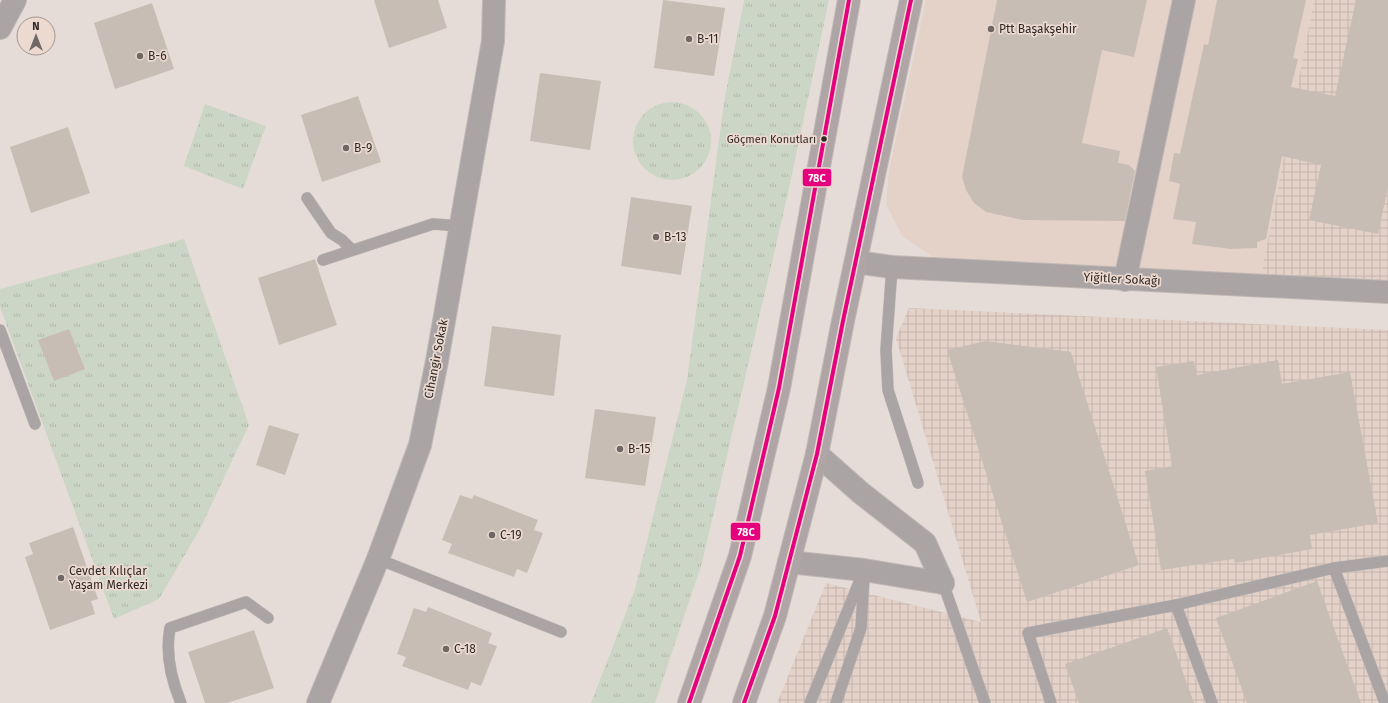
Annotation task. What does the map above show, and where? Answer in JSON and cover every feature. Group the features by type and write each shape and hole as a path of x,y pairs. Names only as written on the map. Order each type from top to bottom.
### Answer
{"main road":[{"path":"689,703 740,556 746,533 778,388 849,0"},
{"path":"744,703 775,616 817,454 911,0"}],"street":[{"path":"0,28 15,0"},
{"name":"Cihangir Sokak","path":"318,703 378,559 420,445 493,41 494,0"},
{"path":"1125,280 1184,0"},
{"name":"Yiğitler Sokağı","path":"856,262 892,268 1388,292"},
{"path":"817,454 861,493 924,543 943,583"},
{"path":"789,562 864,570 943,583"}],"lane":[{"path":"306,198 331,233 342,240 351,250"},
{"path":"323,260 433,224 460,226"},
{"path":"892,268 886,350 888,390 918,483"},
{"path":"0,330 35,424"},
{"path":"378,559 561,632"},
{"path":"1051,703 1028,633 1176,604 1334,568 1388,561"},
{"path":"1334,568 1385,703"},
{"path":"810,703 864,570"},
{"path":"836,703 861,628 864,570"},
{"path":"943,583 985,703"},
{"path":"181,703 173,682 167,643 170,628 246,602 268,618"},
{"path":"1176,604 1212,703"}],"shaded area":[{"path":"926,0 1314,0 1259,286 937,260 902,236 886,204 889,170"},
{"path":"1314,0 1388,0 1388,296 1259,286"},
{"path":"909,308 1388,330 1388,703 777,703 826,583 981,622 896,338"}],"green space":[{"path":"744,0 829,0 786,202 702,563 655,703 591,703 635,589 687,380 724,102"},
{"path":"672,102 687,105 700,113 708,126 711,141 708,156 700,169 687,177 672,180 657,177 644,169 636,156 633,141 636,126 644,113 657,105"},
{"path":"205,104 266,126 243,189 184,166"},
{"path":"184,239 249,425 200,529 159,599 114,619 0,307 0,289"}],"building":[{"path":"374,0 438,0 447,28 389,48"},
{"name":"B-11","path":"663,0 725,8 714,76 654,68"},
{"path":"997,0 1147,0 1134,57 1102,50 1082,143 1120,151 1118,163 1129,165 1135,171 1125,221 1023,220 986,212 974,203 966,190 962,177"},
{"path":"1217,0 1306,0 1293,58 1298,59 1291,87 1335,96 1356,0 1388,0 1388,187 1378,234 1309,220 1321,165 1282,156 1266,239 1257,242 1257,248 1231,249 1192,244 1196,222 1173,219 1180,184 1169,181 1174,153 1180,154 1204,44 1208,45"},
{"name":"B-6","path":"152,3 174,69 115,89 94,23"},
{"path":"540,73 601,81 590,150 530,141"},
{"name":"B-9","path":"358,96 381,162 322,182 301,115"},
{"path":"68,127 90,193 31,213 10,147"},
{"name":"B-13","path":"631,197 692,206 681,275 621,266"},
{"path":"315,259 337,325 279,345 258,278"},
{"path":"492,326 561,335 554,396 484,386"},
{"path":"69,329 85,369 54,381 38,340"},
{"path":"986,341 1071,352 1139,565 1027,602 947,350"},
{"path":"1278,360 1282,384 1350,372 1378,523 1310,535 1312,549 1235,563 1234,559 1161,570 1145,471 1172,466 1156,367 1194,361 1197,375"},
{"name":"B-15","path":"595,409 656,417 645,486 585,478"},
{"path":"269,425 299,434 285,475 256,465"},
{"name":"C-19","path":"460,495 472,499 474,495 538,520 534,530 543,533 527,573 517,569 514,577 448,553 452,544 442,540"},
{"name":"Cevdet Kılıçlar Yaşam Merkezi","path":"73,527 98,599 91,601 95,614 50,630 25,557 33,554 29,543"},
{"path":"1317,581 1361,703 1247,703 1216,618"},
{"name":"C-18","path":"428,607 492,633 488,643 497,646 481,686 471,682 468,690 402,666 406,657 397,654 414,608 426,612"},
{"path":"1167,628 1194,703 1079,703 1065,664"},
{"path":"254,630 274,688 227,703 205,703 188,652"}],"transit line":[{"name":"78C","path":"689,703 740,556 779,388 849,0"},
{"name":"78C","path":"744,703 775,616 817,454 843,321 911,0"}],"place":[{"name":"Ptt Başakşehir","path":"991,29"},
{"name":"B-11","path":"689,39"},
{"name":"B-6","path":"140,56"},
{"name":"Göçmen Konutları","path":"824,139"},
{"name":"B-9","path":"346,148"},
{"name":"B-13","path":"656,237"},
{"name":"B-15","path":"620,449"},
{"name":"C-19","path":"492,535"},
{"name":"Cevdet Kılıçlar Yaşam Merkezi","path":"61,578"},
{"name":"C-18","path":"446,649"}]}
